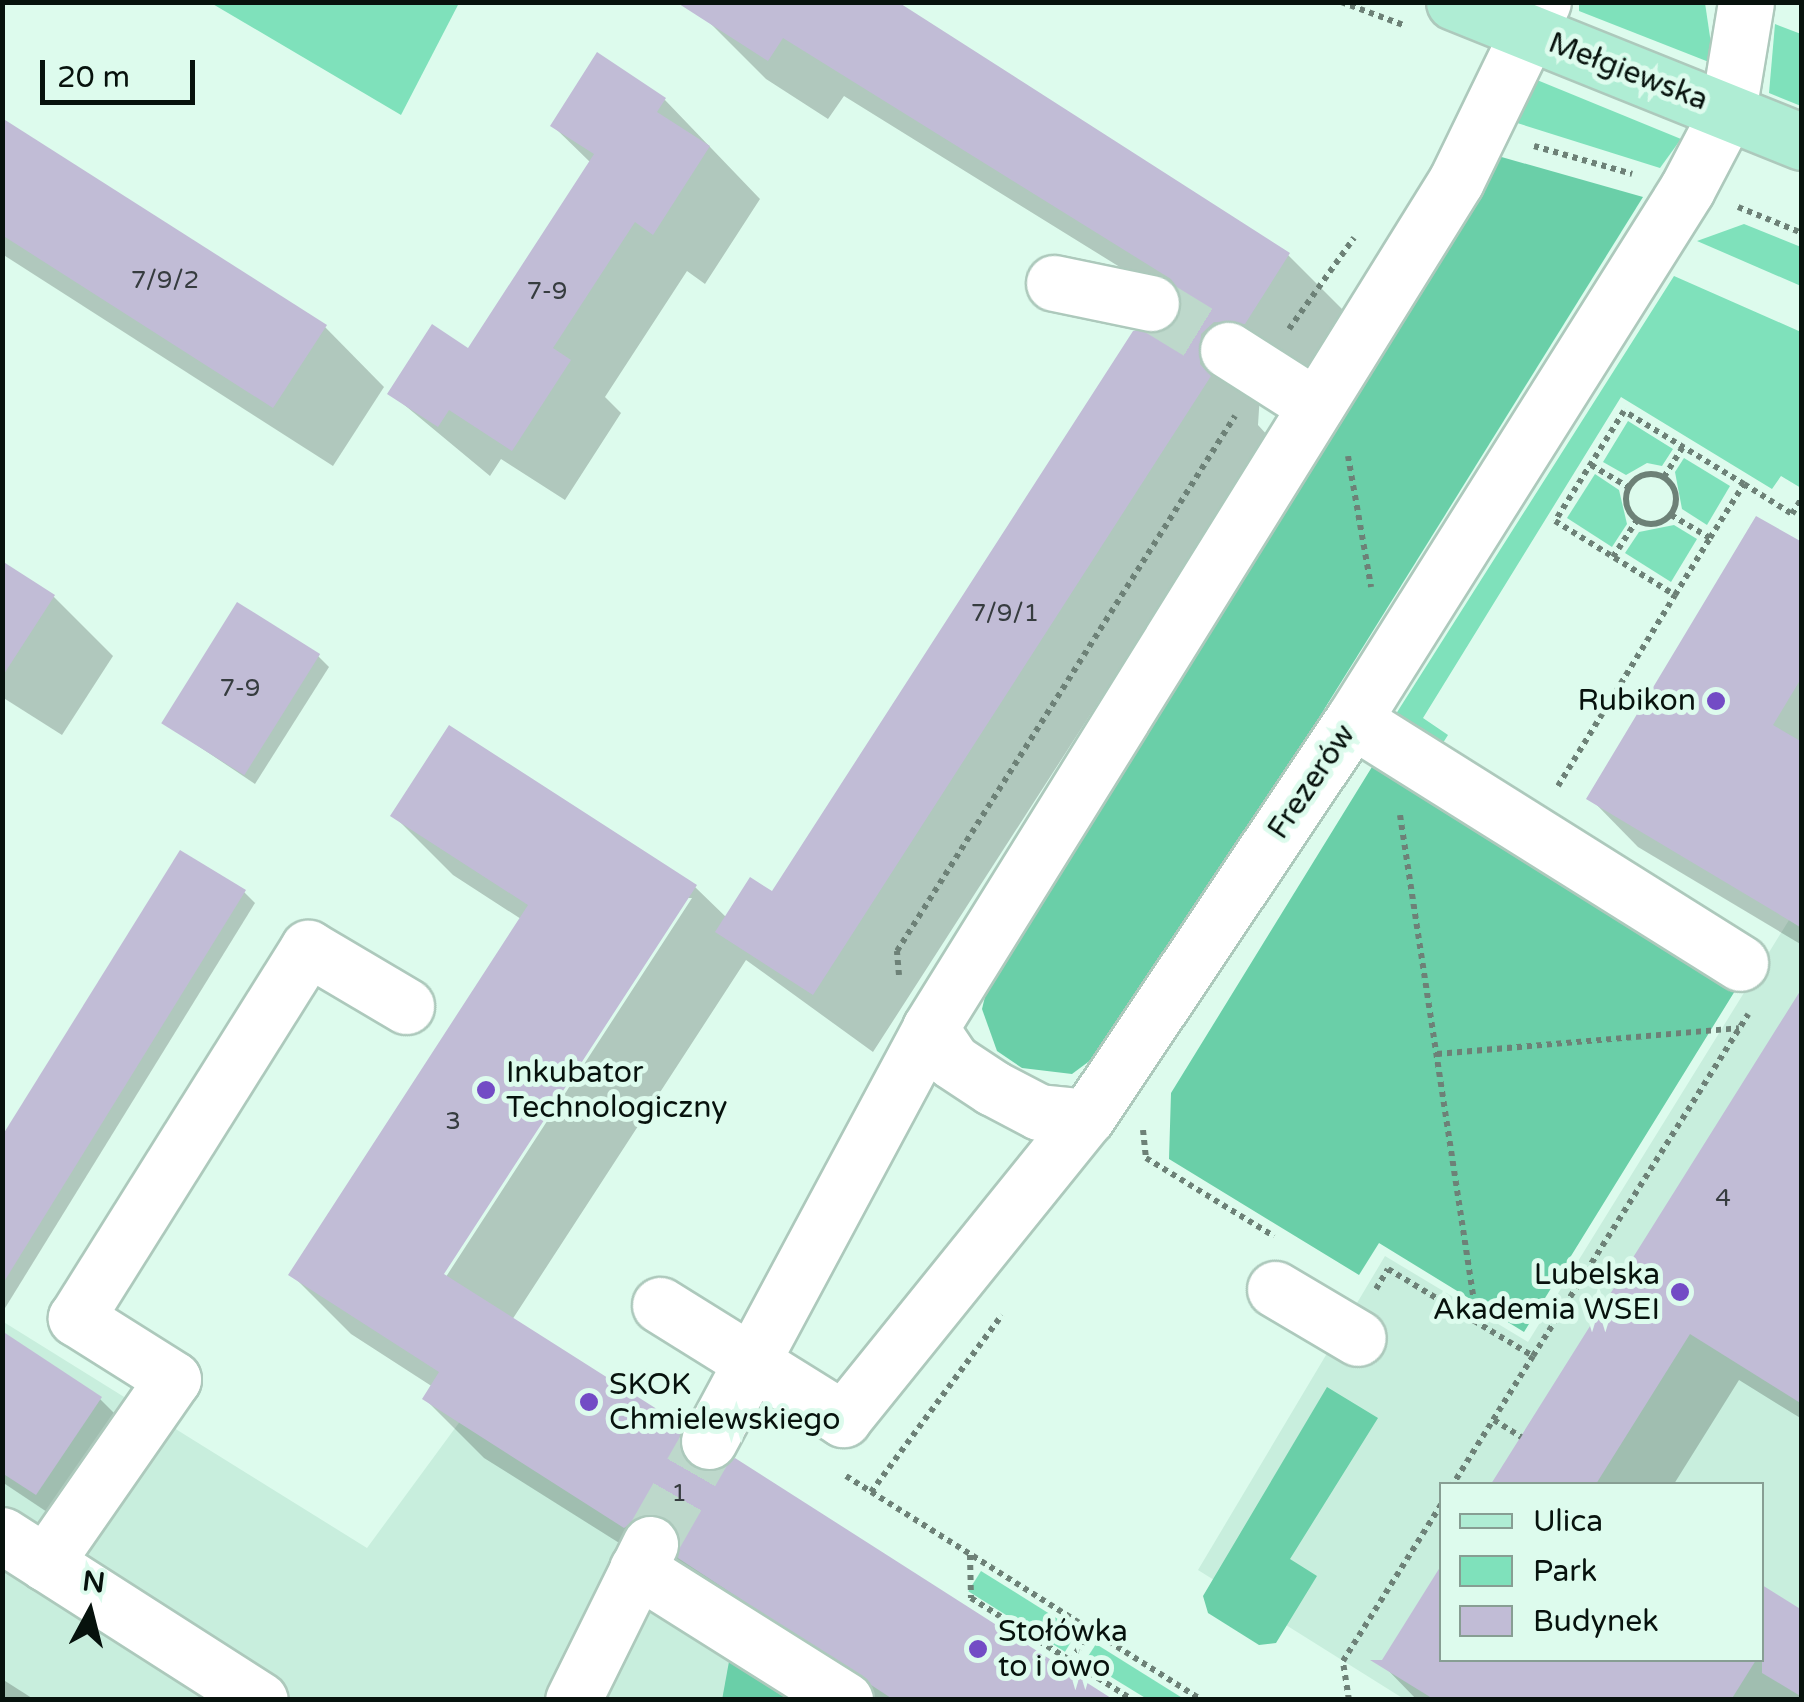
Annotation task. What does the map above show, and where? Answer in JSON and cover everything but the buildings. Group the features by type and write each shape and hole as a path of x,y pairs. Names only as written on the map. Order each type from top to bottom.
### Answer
{"main road":[{"name":"Mełgiewska","path":"1439,19 1536,18 1728,111 1802,142"}],"street":[{"name":"Frezerów","path":"660,1304 843,1420 1087,1117 1353,720 1728,111 1746,2"},
{"path":"708,1441 750,1363 916,1006 1330,420 1484,132 1536,18"},
{"path":"1054,283 1151,304"},
{"path":"1246,361 1330,420"},
{"path":"1353,720 1748,981"},
{"path":"260,1700 24,1549 172,1379 76,1318 308,948 406,1006"},
{"path":"916,1006 952,1061 993,1088 1039,1112 1087,1117"},
{"path":"1275,1288 1358,1338"},
{"path":"573,1700 644,1557 845,1700"}],"path":[{"path":"1342,2 1439,19"},
{"path":"1523,143 1653,180"},
{"path":"1726,202 1802,232"},
{"path":"916,1006 897,951 1246,361 1358,233"},
{"path":"1676,595 1556,521 1624,411 1792,514 1802,498"},
{"path":"1330,420 1374,608"},
{"path":"1664,477 1683,447"},
{"path":"1591,465 1628,487 1636,520 1614,557"},
{"path":"1628,487 1640,475 1664,477 1675,490 1671,515"},
{"path":"1550,798 1744,484"},
{"path":"1636,520 1671,515 1710,538"},
{"path":"1397,793 1477,1322"},
{"path":"1533,1356 1740,1028 1748,981"},
{"path":"1437,1054 1740,1028"},
{"path":"871,1492 928,1415"},
{"path":"1455,1482 1494,1420 1521,1437"},
{"path":"846,1476 1202,1700"},
{"path":"1349,1700 1343,1661 1439,1509"},
{"path":"970,1554 971,1598 1133,1700"},
{"path":"1072,1661 1091,1629"}],"shaded area":[{"name":"Lubelska Akademia WSEI","path":"1789,920 1801,928 1801,1699 1404,1699 1198,1570 1385,1256 1528,1342"},
{"path":"2,1321 367,1548 461,1420 905,1699 3,1699"}],"green space":[{"path":"211,3 459,3 401,115"},
{"path":"1579,3 1705,3 1714,64 1579,11"},
{"path":"1775,24 1801,34 1801,106 1769,93"},
{"path":"1537,80 1681,139 1660,168 1514,122"},
{"path":"1498,156 1643,197 1119,1039 1072,1074 1022,1068 997,1051 982,1009 988,984"},
{"path":"1744,224 1801,247 1801,286 1697,241"},
{"path":"1674,276 1801,332 1801,488 1781,476 1772,489 1621,397 1423,718 1448,735 1441,746 1394,717"},
{"path":"1628,421 1673,449 1662,466 1647,463 1626,475 1603,462"},
{"path":"1684,458 1730,486 1707,525 1682,509 1675,472"},
{"path":"1595,474 1619,490 1627,524 1612,547 1567,518"},
{"path":"1674,525 1697,539 1671,582 1625,553 1639,532"},
{"path":"1375,762 1738,986 1524,1332 1379,1243 1359,1275 1169,1159 1171,1093"},
{"path":"1327,1387 1378,1418 1290,1559 1317,1576 1276,1643 1259,1645 1208,1613 1203,1596"},
{"path":"981,1571 1078,1631 1065,1652 968,1591"},
{"path":"1096,1644 1184,1699 1147,1699 1085,1661"},
{"path":"732,1645 819,1700 722,1700"}],"tunnel":[{"path":"1151,303 1228,350"},
{"path":"650,1544 709,1441"}],"place":[{"name":"Rubikon","path":"1716,701"},
{"name":"Inkubator Technologiczny","path":"486,1090"},
{"name":"Lubelska Akademia WSEI","path":"1680,1292"},
{"name":"SKOK Chmielewskiego","path":"589,1402"},
{"name":"Stołówka to i owo","path":"978,1649"}]}
